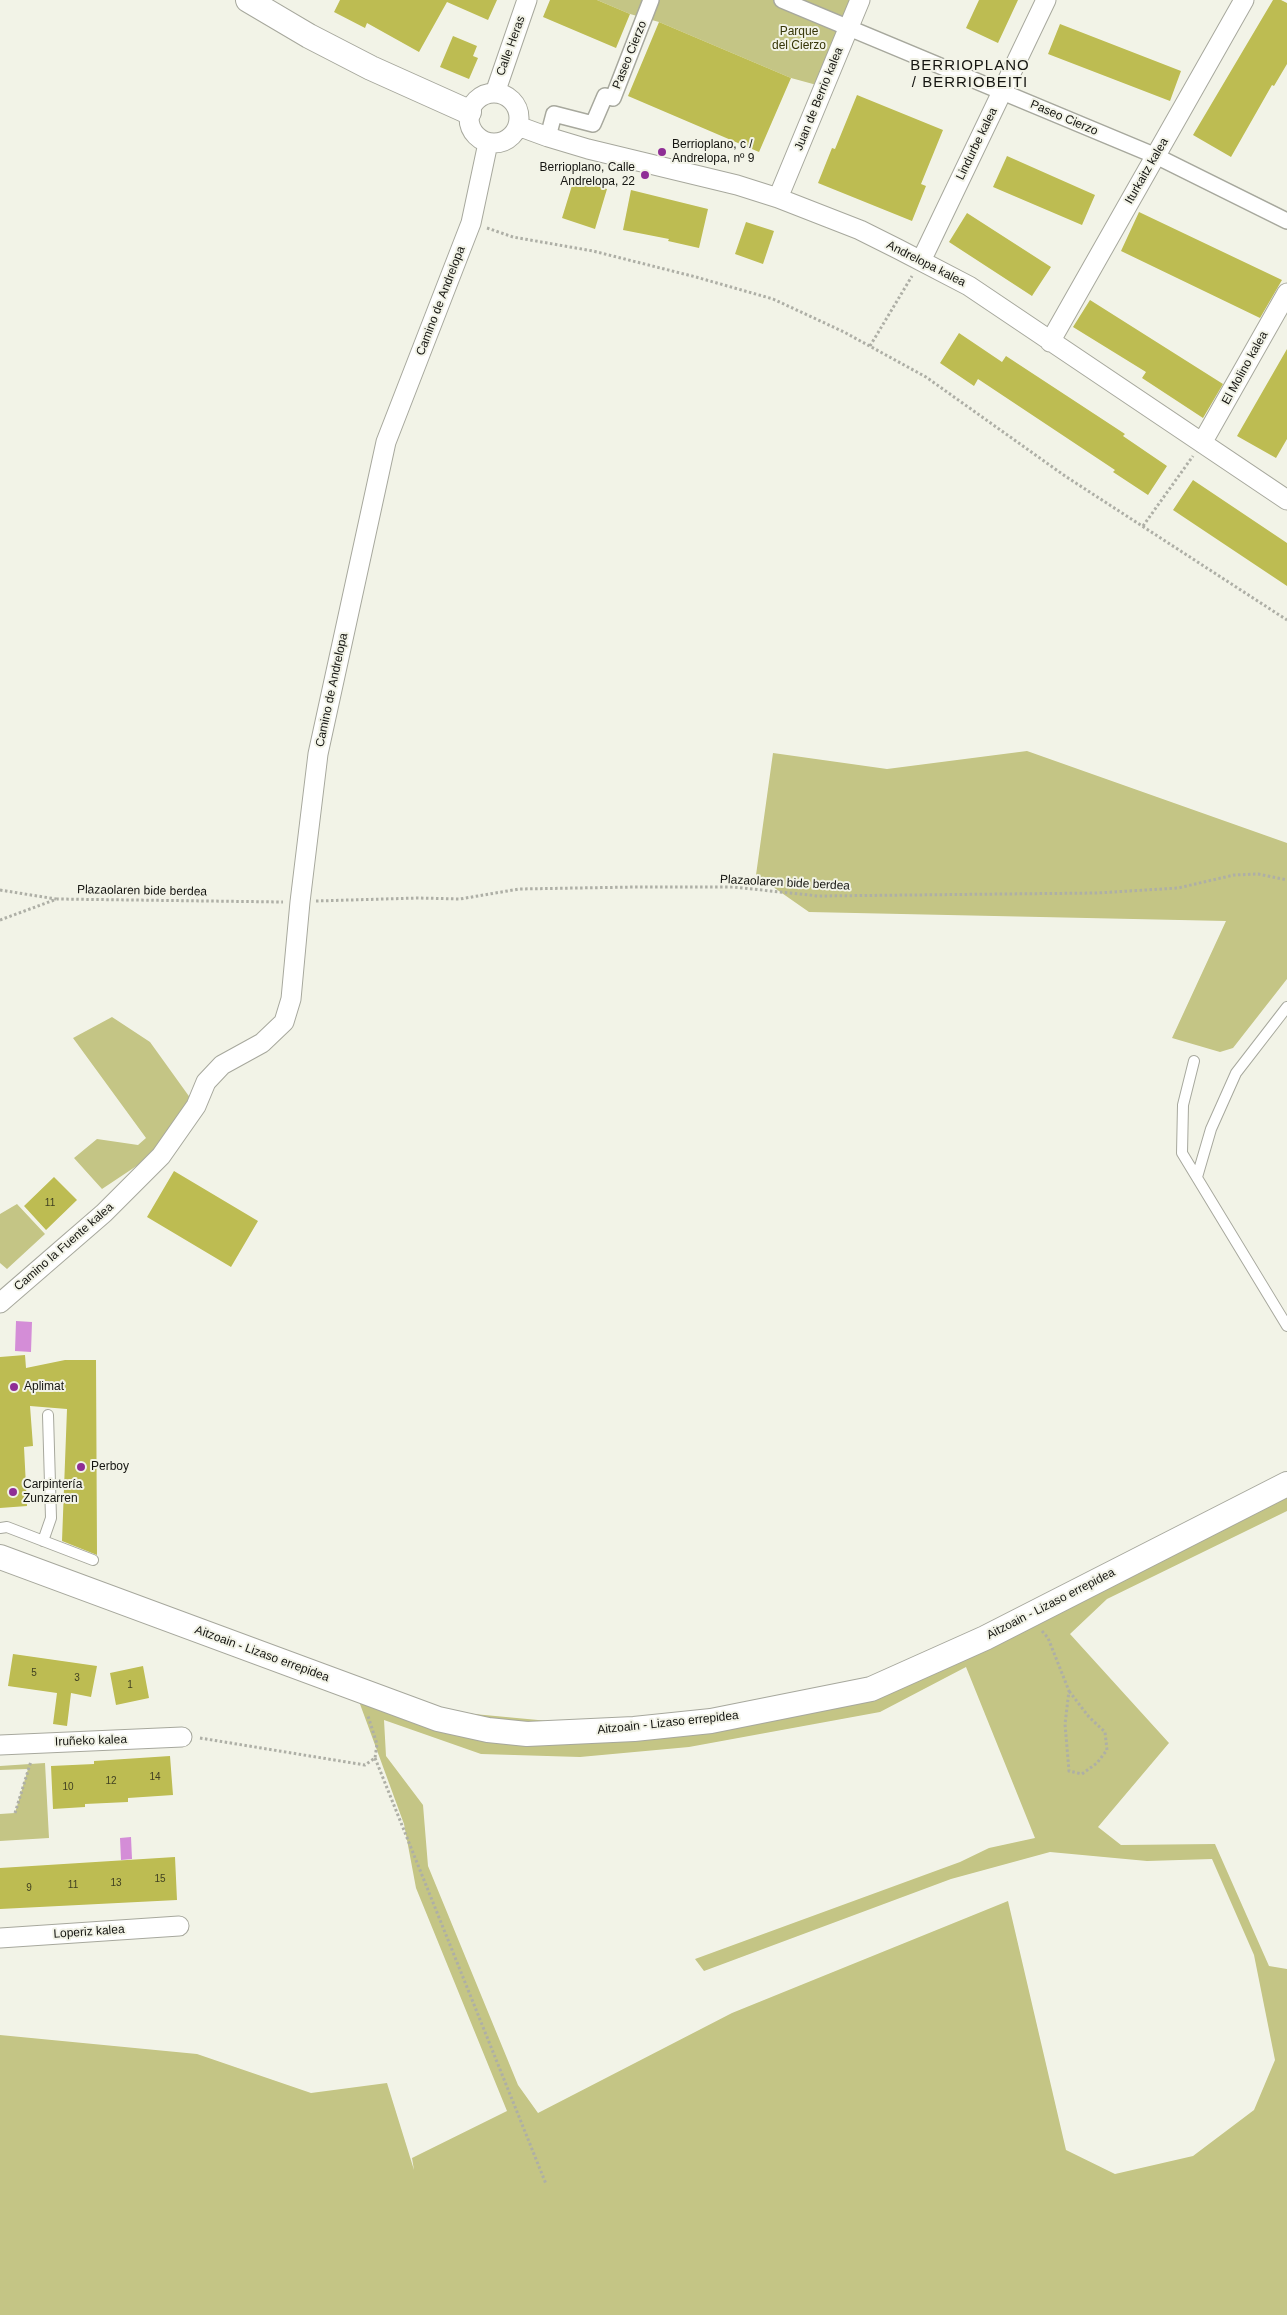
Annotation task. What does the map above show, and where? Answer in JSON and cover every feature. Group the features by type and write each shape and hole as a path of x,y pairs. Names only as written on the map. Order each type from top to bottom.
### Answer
{"street":[{"path":"248,0 324,44 435,98 469,112"},
{"name":"Calle Heras","path":"495,93 527,0"},
{"name":"Paseo Cierzo","path":"548,137 554,114 593,124 605,96 613,98 652,0"},
{"name":"Paseo Cierzo","path":"782,0 1156,156 1287,221"},
{"name":"Juan de Berrio kalea","path":"778,198 860,0"},
{"name":"Lindurbe kalea","path":"921,261 1046,0"},
{"name":"Iturkaitz kalea","path":"1050,342 1244,0"},
{"path":"495,93 509,98 514,104 518,111 518,126 509,138 495,143 488,143 474,134 468,120 469,112 479,98 495,93"},
{"name":"Andrelopa kalea","path":"518,126 548,137 737,185 778,198 860,230 969,286 1287,500"},
{"name":"Camino de Andrelopa","path":"127,1190 172,1143 196,1106 206,1082 222,1065 262,1043 284,1022 291,999 300,902 318,754 386,442 471,223 488,143"},
{"name":"El Molino kalea","path":"1202,443 1287,293"},
{"name":"Camino la Fuente kalea","path":"0,1303 127,1190"},
{"name":"Aitzoain - Lizaso errepidea","path":"0,1557 438,1719 488,1730 528,1734 576,1732 673,1725 785,1708 871,1689 984,1638 1287,1484"},
{"name":"Iruñeko kalea","path":"0,1745 182,1737"},
{"name":"Loperiz kalea","path":"0,1938 179,1926"}],"lane":[{"path":"1197,1177 1211,1128 1236,1073 1287,1007"},
{"path":"1194,1061 1183,1105 1182,1153 1287,1326"},
{"path":"43,1540 50,1518 48,1415"},
{"path":"0,1528 7,1528 43,1540 93,1560"}],"path":[{"path":"471,223 513,237 593,251 773,299 844,332 926,377 1065,476 1287,620"},
{"path":"870,346 921,261"},
{"path":"1143,526 1202,443"},
{"name":"Plazaolaren bide berdea","path":"312,902 418,898 460,899 518,889 636,887 733,887 818,896 1097,893 1178,888 1234,875 1258,874 1287,880"},
{"path":"0,890 57,899"},
{"name":"Plazaolaren bide berdea","path":"0,920 57,899 288,902"},
{"path":"1029,1615 1048,1638 1069,1691 1105,1732 1107,1750 1097,1763 1082,1774 1069,1771 1065,1724 1069,1691"},
{"path":"361,1691 377,1744 376,1758 546,2184"},
{"path":"182,1737 207,1739 354,1764 365,1765 376,1758"},
{"path":"15,1813 32,1757"}],"green space":[{"name":"Parque del Cierzo","path":"597,0 860,0 824,87 791,78 659,22 630,14"},
{"path":"1027,751 1287,843 1287,979 1233,1048 1220,1052 1172,1038 1226,921 809,912 756,875 773,753 887,769"},
{"path":"112,1017 150,1042 196,1106 171,1143 102,1189 74,1158 97,1139 138,1145 146,1138 73,1038"},
{"path":"17,1204 45,1234 7,1269 0,1263 0,1214"},
{"path":"1287,1484 1287,1511 1107,1599 1070,1634 1169,1743 1098,1827 1121,1845 1215,1844 1269,1966 1287,1969 1287,2315 0,2315 0,2035 197,2054 311,2093 387,2083 414,2170 412,2158 507,2111 416,1888 404,1824 353,1685 400,1700 474,1714 634,1729 785,1707 961,1649","holes":["966,1667 1035,1838 989,1848 960,1862 695,1959 704,1971 951,1879 1050,1852 1147,1861 1212,1859 1254,1955 1275,2060 1254,2110 1193,2156 1115,2174 1066,2150 1008,1901 732,2013 538,2113 518,2085 428,1866 423,1805 386,1756 384,1720 481,1754 580,1757 689,1747 880,1712"]},
{"path":"45,1763 49,1838 0,1841 0,1814 15,1813 28,1769 0,1770 0,1766"}],"shaded area":[{"path":"16,1321 32,1322 31,1352 15,1351"},
{"path":"131,1837 132,1859 121,1860 120,1838"}],"building":[{"path":"340,0 497,0 488,20 447,2 419,52 367,23 365,28 334,12"},
{"path":"550,0 597,0 630,14 616,48 543,17"},
{"path":"979,0 1018,0 998,43 966,28"},
{"path":"1273,0 1281,0 1287,3 1287,64 1274,86 1272,85 1231,157 1193,135"},
{"path":"659,22 791,78 759,152 628,96"},
{"path":"1060,24 1181,71 1170,101 1048,54"},
{"path":"453,36 477,46 473,56 478,58 469,79 440,67"},
{"path":"857,95 943,130 921,184 926,186 912,221 818,183 832,148 835,149"},
{"path":"1007,156 1095,195 1082,225 993,187"},
{"path":"574,179 607,189 595,229 562,218"},
{"path":"631,190 708,209 699,248 668,241 669,239 623,230"},
{"path":"1139,212 1282,280 1260,318 1121,251"},
{"path":"967,213 1051,267 1032,296 949,242"},
{"path":"746,222 774,231 763,264 735,254"},
{"path":"1090,300 1223,384 1203,418 1142,378 1146,372 1073,327"},
{"path":"959,333 1002,362 1006,356 1125,434 1123,436 1167,466 1148,495 1113,472 1115,470 978,379 974,386 940,363"},
{"path":"1287,349 1287,439 1276,458 1237,436"},
{"path":"1193,480 1287,543 1287,586 1173,510"},
{"path":"174,1171 258,1221 231,1267 147,1217"},
{"path":"54,1177 77,1200 46,1230 24,1206"},
{"name":"Perboy","path":"25,1355 26,1368 65,1360 96,1360 97,1555 62,1541 67,1409 30,1406 33,1446 24,1447 27,1506 0,1508 0,1357"},
{"path":"13,1654 97,1666 91,1697 71,1693 67,1726 53,1724 57,1693 8,1686"},
{"path":"143,1666 149,1698 116,1705 110,1673"},
{"path":"170,1756 173,1795 128,1798 128,1802 85,1804 85,1807 53,1809 51,1766 94,1764 94,1761"},
{"path":"175,1857 177,1900 0,1909 0,1868"}],"place":[{"name":"Berrioplano, c / Andrelopa, nº 9","path":"662,152"},
{"name":"Berrioplano, Calle Andrelopa, 22","path":"645,175"},
{"name":"Aplimat","path":"14,1387"},
{"name":"Perboy","path":"81,1467"},
{"name":"Carpintería Zunzarren","path":"13,1492"}],"district":[{"name":"BERRIOPLANO / BERRIOBEITI","path":"970,74"}]}
